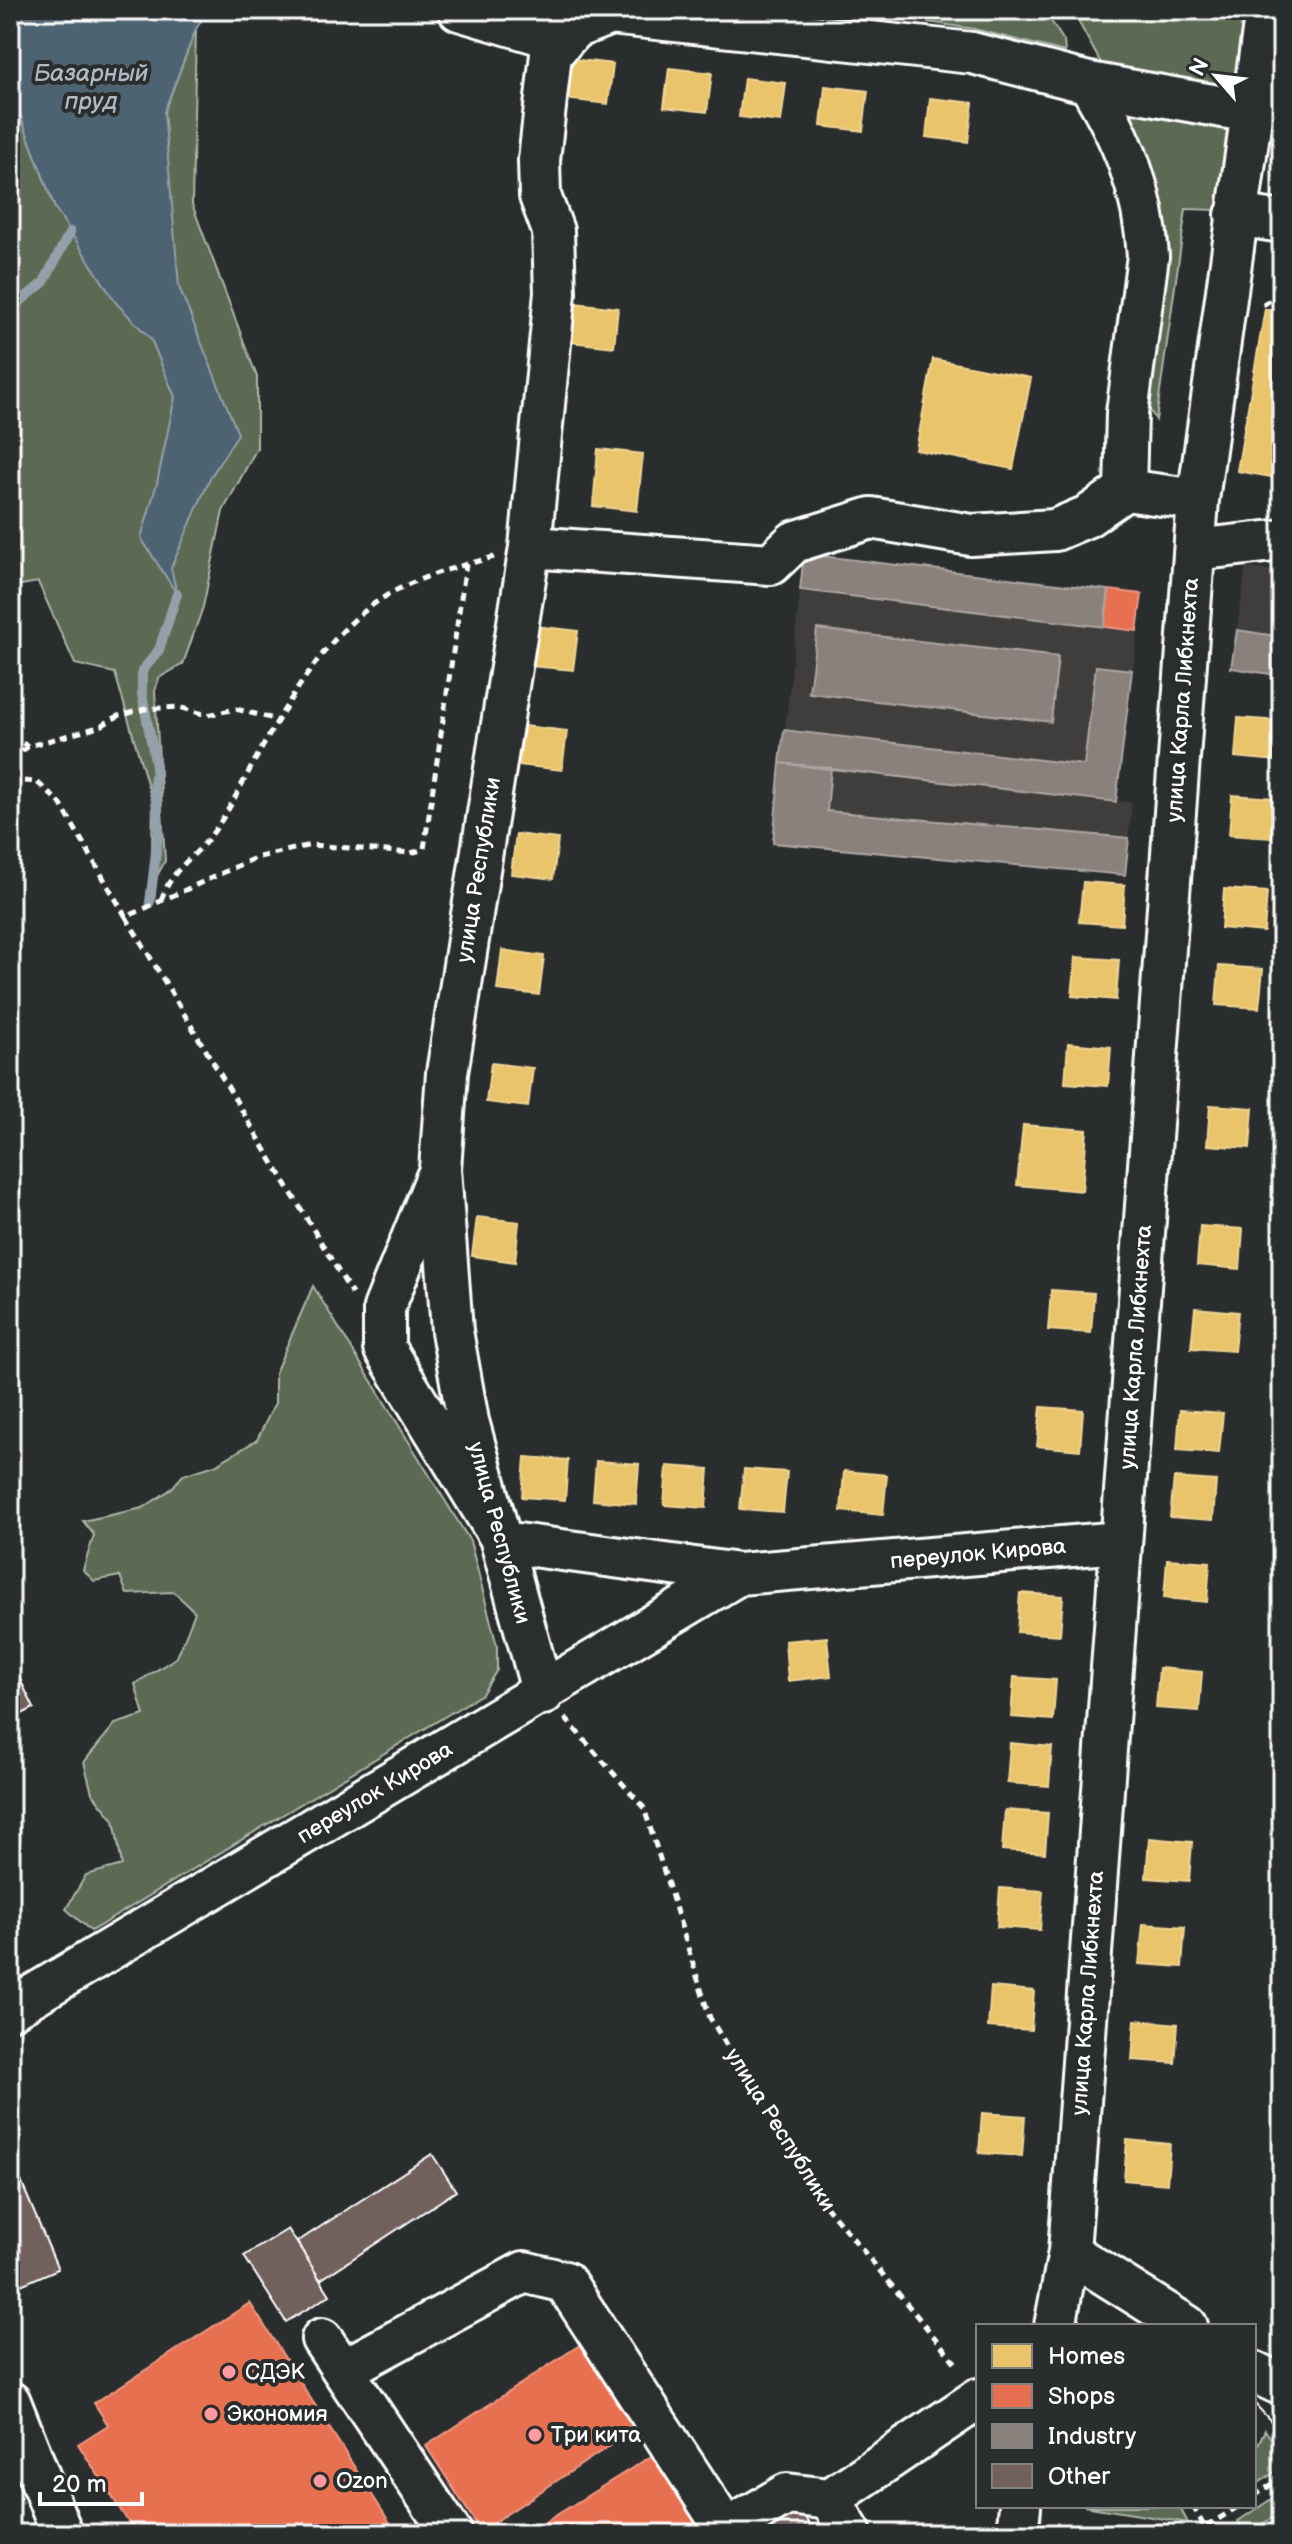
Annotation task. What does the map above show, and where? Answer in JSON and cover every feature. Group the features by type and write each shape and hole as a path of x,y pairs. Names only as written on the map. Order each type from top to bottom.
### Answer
{"street":[{"path":"459,10 560,40 574,28 610,14 972,53 1089,83 1251,112"},
{"name":"улица Карла Либкнехта","path":"1055,2324 1069,2252 1198,500 1266,10"},
{"name":"улица Республики","path":"543,1694 468,1421 452,1331 440,1169 447,1073 530,547 555,293 553,231 540,196 539,160 551,54 560,40"},
{"path":"1089,83 1116,127 1134,170 1147,237 1148,256 1127,413 1125,490"},
{"path":"1236,215 1282,222"},
{"path":"530,547 771,564 794,542 871,518 971,535 1055,530 1088,516 1125,490 1198,500"},
{"path":"1195,550 1282,540"},
{"path":"440,1169 384,1308 384,1348 503,1542"},
{"name":"переулок Кирова","path":"503,1542 739,1574 1121,1542"},
{"name":"переулок Кирова","path":"10,2009 543,1694 739,1574"},
{"path":"1069,2252 1170,2323"},
{"path":"452,2534 333,2355 524,2272 565,2282 727,2532 787,2494 830,2499 973,2388"},
{"path":"1256,2373 1282,2385"},
{"path":"10,2402 57,2532"},
{"path":"830,2499 851,2534"},
{"path":"1017,2534 1020,2508"}],"path":[{"path":"161,901 179,866 211,836 278,720 331,645 366,609 427,577 530,547"},
{"path":"126,917 255,858 311,845 411,853 424,849 466,564"},
{"path":"10,759 29,746 80,733 145,709 179,707 207,715 236,709 278,720"},
{"path":"10,737 29,746"},
{"path":"10,780 37,782 60,803 384,1348"},
{"name":"улица Республики","path":"543,1694 644,1808 710,2018 818,2196 973,2388"},
{"path":"1256,2495 1282,2478"},
{"path":"1194,2508 1205,2528"},
{"path":"1195,2534 1236,2508"}],"shaded area":[{"path":"804,554 1142,594 1117,801 1132,803 1125,875 773,843"},
{"path":"1246,568 1282,571 1282,676 1231,668"}],"green space":[{"path":"904,10 1044,10 1064,41 1065,52 974,29 902,18"},
{"path":"1072,10 1245,10 1233,96 1108,76"},
{"path":"196,29 192,204 257,377 257,448 223,511 203,607 183,664 159,678 155,691 165,861 151,887 153,804 115,673 75,664 38,582 10,587 10,88 55,208 178,287 164,112"},
{"path":"1118,98 1230,117 1217,210 1186,209 1156,420 1140,395"},
{"path":"313,1286 470,1541 497,1646 497,1670 482,1694 91,1931 66,1909 86,1875 122,1865 114,1820 92,1793 84,1762 115,1724 144,1715 135,1684 177,1657 195,1612 174,1592 127,1594 120,1576 94,1581 83,1570 94,1535 83,1521 143,1508 171,1489 183,1475 215,1465 257,1440 275,1403 275,1373"},
{"path":"1265,2430 1279,2450 1282,2467 1256,2485 1256,2448"},
{"path":"1282,2492 1282,2512 1246,2534 1238,2521"},
{"path":"1096,2508 1180,2508 1188,2523"}],"water":[{"name":"Базарный пруд","path":"10,10 208,10 196,29 164,112 179,287 238,434 210,478 171,568 177,594 141,538 157,483 175,397 151,339 116,303 55,208 10,88"}],"building: Homes":[{"path":"570,59 613,64 608,104 565,99"},
{"path":"669,68 712,73 707,112 664,107"},
{"path":"744,78 786,83 781,122 739,117"},
{"path":"825,86 868,91 863,131 821,126"},
{"path":"930,98 973,103 968,142 926,137"},
{"path":"575,303 618,308 614,347 571,342"},
{"path":"1265,309 1282,312 1282,479 1237,471"},
{"path":"933,359 1031,378 1013,469 916,450"},
{"path":"598,449 643,454 637,511 593,506"},
{"path":"535,626 578,631 573,670 531,666"},
{"path":"1238,718 1280,721 1277,761 1235,757"},
{"path":"524,726 567,731 562,770 519,765"},
{"path":"1232,795 1274,798 1272,838 1229,835"},
{"path":"516,834 558,839 553,879 511,874"},
{"path":"1083,882 1125,885 1122,925 1079,922"},
{"path":"1224,889 1267,892 1264,932 1221,928"},
{"path":"502,950 544,956 539,995 497,990"},
{"path":"1076,957 1119,960 1116,1000 1072,996"},
{"path":"1219,966 1263,969 1259,1008 1216,1005"},
{"path":"1068,1043 1111,1047 1108,1086 1065,1083"},
{"path":"491,1063 533,1068 528,1107 486,1102"},
{"path":"1210,1105 1253,1108 1250,1148 1207,1145"},
{"path":"1023,1125 1087,1130 1082,1191 1017,1185"},
{"path":"477,1217 519,1222 515,1262 472,1256"},
{"path":"1200,1226 1243,1229 1240,1269 1197,1265"},
{"path":"1051,1290 1094,1293 1091,1333 1048,1330"},
{"path":"1195,1308 1238,1312 1234,1351 1191,1348"},
{"path":"1041,1407 1083,1410 1080,1450 1037,1446"},
{"path":"1180,1410 1223,1413 1219,1453 1177,1450"},
{"path":"525,1457 568,1460 565,1500 522,1497"},
{"path":"596,1461 639,1464 636,1504 593,1500"},
{"path":"667,1466 709,1469 706,1508 664,1505"},
{"path":"744,1469 787,1472 783,1512 740,1509"},
{"path":"844,1471 887,1475 883,1515 841,1511"},
{"path":"1174,1478 1216,1481 1213,1520 1170,1517"},
{"path":"1167,1559 1210,1562 1207,1602 1164,1598"},
{"path":"1020,1593 1063,1596 1060,1635 1017,1632"},
{"path":"827,1637 831,1676 788,1681 785,1641"},
{"path":"1159,1668 1202,1672 1199,1711 1156,1708"},
{"path":"1014,1677 1056,1680 1053,1720 1011,1717"},
{"path":"1010,1743 1052,1747 1049,1786 1007,1783"},
{"path":"1005,1810 1048,1813 1045,1853 1002,1850"},
{"path":"1149,1838 1192,1842 1189,1881 1146,1878"},
{"path":"1000,1888 1043,1891 1040,1930 997,1927"},
{"path":"1143,1924 1185,1927 1182,1967 1139,1964"},
{"path":"991,1987 1034,1991 1031,2030 988,2027"},
{"path":"1135,2020 1178,2024 1175,2063 1132,2060"},
{"path":"982,2113 1025,2116 1022,2156 979,2153"},
{"path":"1127,2140 1170,2144 1167,2184 1124,2180"}],"building: Shops":[{"path":"1109,590 1142,594 1137,631 1104,627"},
{"name":"Экономия","path":"250,2303 397,2534 136,2534 78,2444 108,2425 94,2403"},
{"name":"Три кита","path":"589,2339 644,2423 481,2531 426,2446"},
{"path":"658,2452 702,2523 685,2534 526,2534"}],"building: Industry":[{"path":"804,554 1109,590 1104,627 800,590"},
{"path":"817,629 1058,657 1051,722 809,693"},
{"path":"1237,630 1282,637 1282,676 1231,668"},
{"path":"1096,666 1132,670 1116,802 780,763 784,730 1084,765"},
{"path":"780,763 831,768 827,811 1129,838 1125,875 773,843"}],"building: Other":[{"path":"10,1659 34,1708 10,1720"},
{"path":"432,2154 456,2191 320,2280 297,2242"},
{"path":"10,2155 58,2269 21,2285 10,2259"},
{"path":"288,2229 330,2295 286,2322 244,2256"},
{"path":"798,2505 816,2534 750,2534"}],"waterway":[{"path":"10,310 44,282 70,232"},
{"path":"150,902 159,828 154,784 156,766 142,694 142,671 159,650 177,594"}],"tram line":[{"path":"1256,2405 1282,2433"},
{"path":"1040,2534 1042,2508"}],"place":[{"name":"СДЭК","path":"229,2372"},
{"name":"Экономия","path":"211,2414"},
{"name":"Три кита","path":"535,2435"},
{"name":"Ozon","path":"320,2481"}]}
